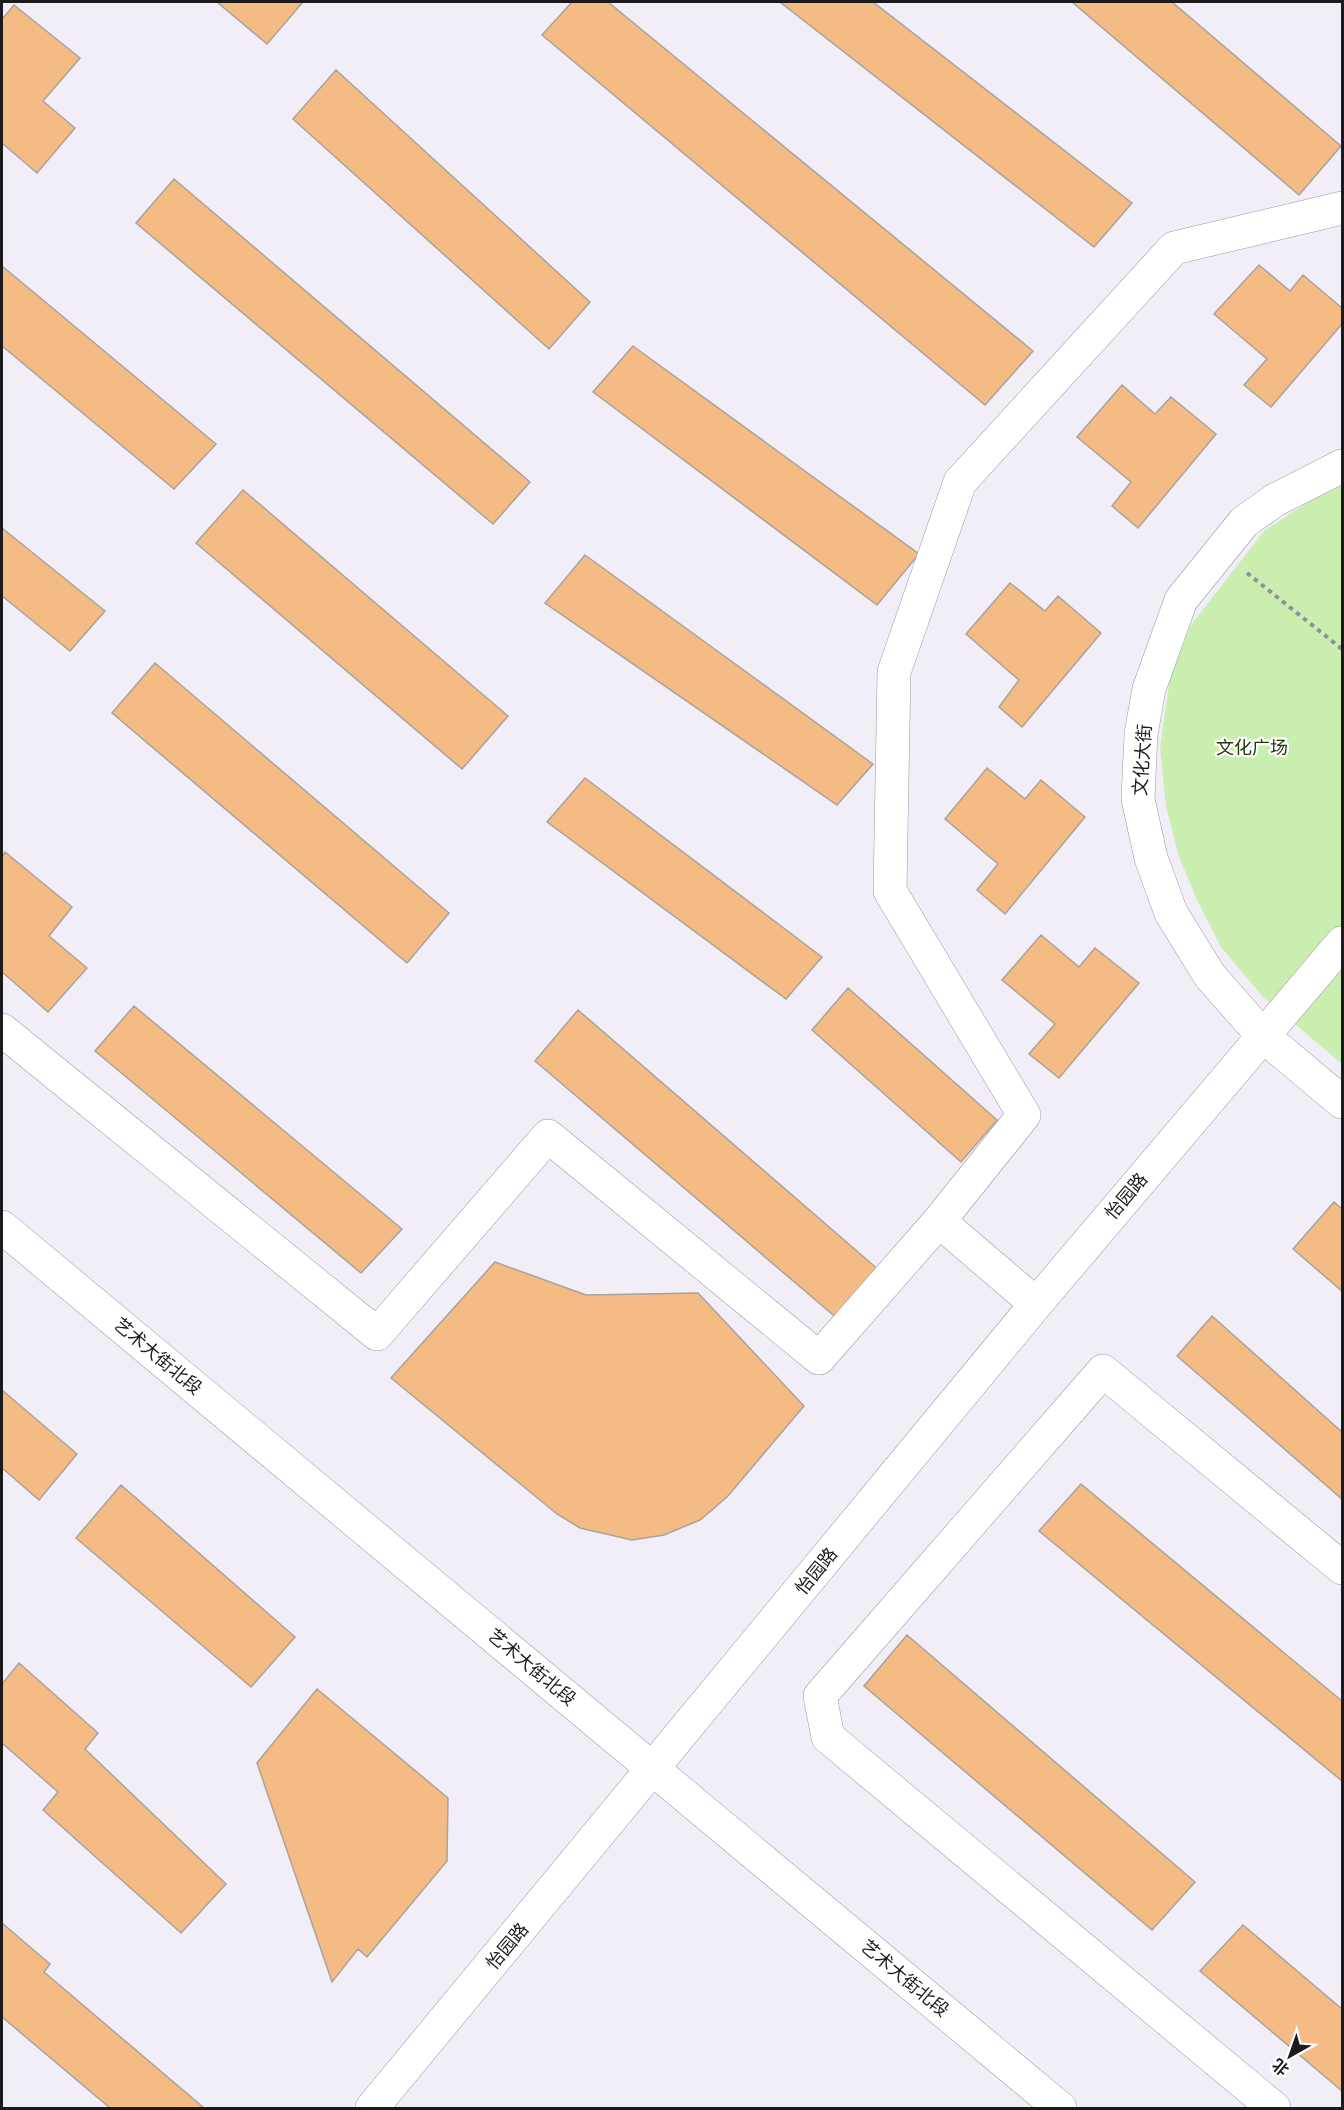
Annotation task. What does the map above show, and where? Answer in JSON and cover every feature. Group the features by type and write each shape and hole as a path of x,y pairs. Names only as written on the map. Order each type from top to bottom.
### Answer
{"street":[{"path":"2,1030 377,1334 548,1136 819,1358 939,1221 1024,1115 890,891 894,672 960,482 1174,248 1342,208"},
{"name":"文化大街","path":"1342,466 1275,500 1244,522 1181,600 1149,689 1141,734 1138,799 1151,858 1171,913 1210,976 1262,1035 1342,1102"},
{"name":"怡园路","path":"372,2109 1036,1304 1342,943"},
{"path":"939,1221 1036,1304"},
{"name":"艺术大街北段","path":"2,1227 654,1768 1060,2109"},
{"path":"1274,2109 828,1737 820,1696 1103,1371 1342,1568"}],"path":[{"path":"1241,568 1342,649"}],"green space":[{"name":"文化广场","path":"1342,485 1342,1064 1263,997 1221,947 1198,902 1179,857 1166,806 1160,747 1170,679 1191,625 1264,531 1326,490"}],"building":[{"path":"217,2 303,2 267,44"},
{"path":"572,2 608,2 1033,351 985,405 542,35"},
{"path":"780,2 873,2 1132,203 1094,247"},
{"path":"1072,2 1172,2 1341,146 1299,195"},
{"path":"14,5 80,58 43,101 75,128 37,173 2,143 2,19"},
{"path":"336,70 590,302 549,349 293,119"},
{"path":"174,179 530,482 493,524 136,223"},
{"path":"1259,265 1290,291 1303,275 1342,308 1342,324 1271,407 1244,385 1267,359 1214,314"},
{"path":"2,266 216,444 174,489 2,346"},
{"path":"633,346 919,554 877,605 593,392"},
{"path":"1122,385 1155,414 1171,397 1216,434 1138,528 1112,506 1131,482 1077,437"},
{"path":"243,490 508,716 462,769 196,543"},
{"path":"2,528 105,611 70,651 2,596"},
{"path":"585,555 873,764 837,805 545,603"},
{"path":"1010,583 1045,611 1058,596 1101,633 1022,727 999,707 1019,680 966,634"},
{"path":"155,663 449,913 407,963 112,713"},
{"path":"987,768 1025,799 1041,780 1085,817 1005,914 977,890 998,864 945,819"},
{"path":"585,778 822,957 786,999 547,822"},
{"path":"5,852 72,907 49,936 87,968 48,1012 2,972 2,857"},
{"path":"1041,935 1079,967 1095,948 1139,983 1059,1078 1029,1054 1055,1024 1002,980"},
{"path":"848,988 997,1120 961,1162 812,1030"},
{"path":"134,1006 402,1229 361,1273 95,1051"},
{"path":"578,1010 880,1271 839,1320 535,1061"},
{"path":"1334,1202 1342,1209 1342,1291 1293,1249"},
{"path":"495,1262 586,1295 698,1293 804,1406 727,1497 700,1520 664,1535 632,1540 580,1528 557,1514 391,1378"},
{"path":"1212,1316 1342,1432 1342,1499 1177,1356"},
{"path":"2,1390 77,1454 39,1500 2,1468"},
{"path":"1081,1484 1342,1701 1342,1781 1039,1531"},
{"path":"121,1485 295,1637 251,1687 76,1538"},
{"path":"907,1635 1195,1882 1152,1930 864,1686"},
{"path":"19,1663 98,1733 85,1749 226,1884 181,1933 43,1810 58,1792 2,1743 2,1684"},
{"path":"317,1689 448,1798 447,1861 367,1957 358,1949 332,1982 257,1763"},
{"path":"2,1923 50,1964 44,1972 204,2108 110,2108 2,2017"},
{"path":"1243,1925 1342,2009 1342,2091 1200,1971"}]}
